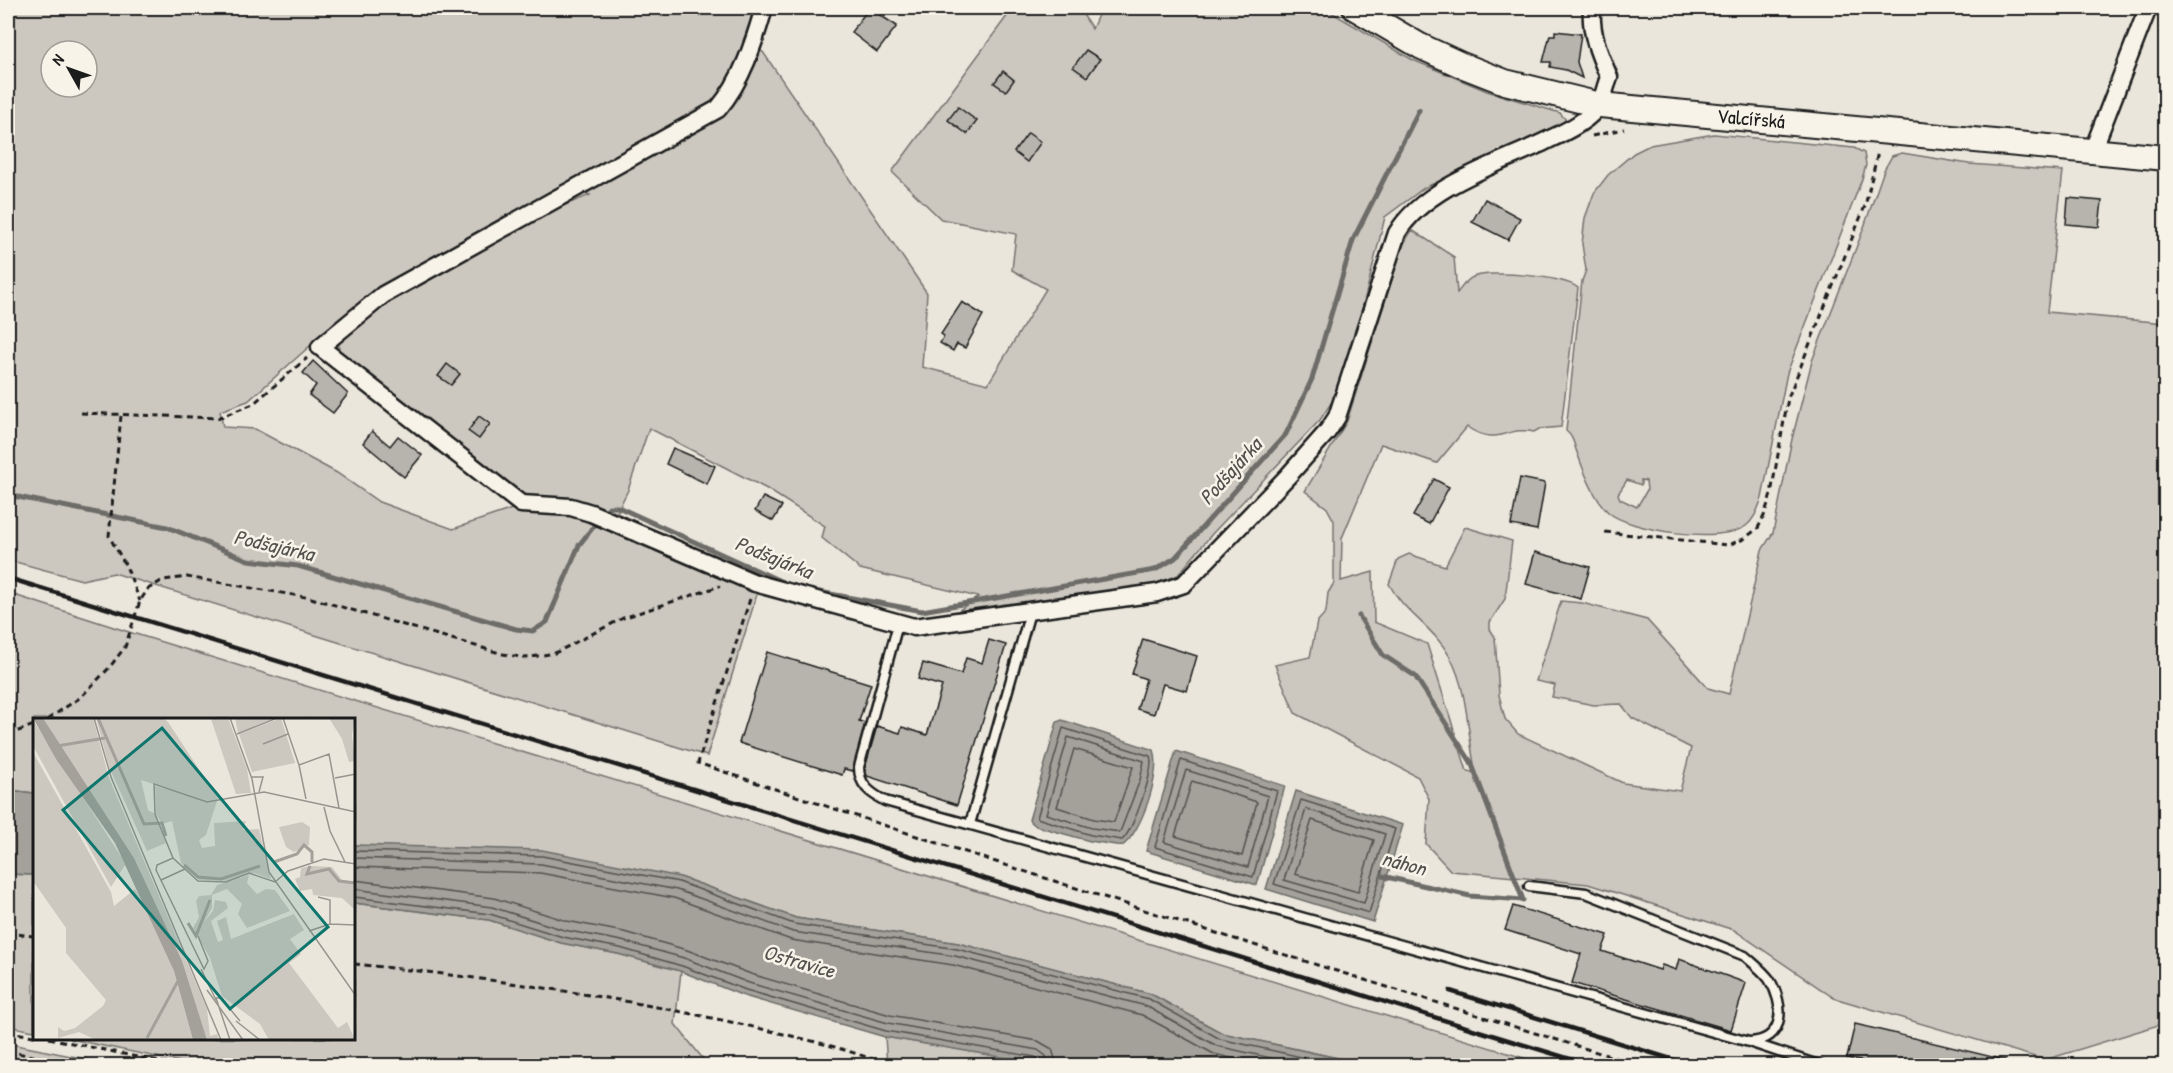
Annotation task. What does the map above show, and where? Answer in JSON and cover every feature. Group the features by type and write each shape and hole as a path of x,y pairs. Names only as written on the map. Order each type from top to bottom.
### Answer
{"main road":[{"name":"Valcířská","path":"1355,8 1420,46 1459,64 1505,82 1600,105 2166,158"}],"street":[{"path":"764,8 731,93 718,109 383,295 320,347 521,504 571,507 611,521 755,583 898,624 932,627 1157,593 1174,590 1184,584 1296,467 1337,417 1397,233 1406,219 1417,207 1446,189 1573,128 1600,105 1609,76 1596,47 1591,22 1592,8"},
{"path":"2093,150 2148,8"}],"lane":[{"path":"970,824 1030,612"},
{"path":"898,624 860,756 859,775 867,789 885,801 1749,1042 1821,1065"},
{"path":"1529,886 1586,892 1745,956 1762,970 1771,982 1781,1016 1774,1033 1764,1040 1749,1042"}],"path":[{"path":"1605,532 1728,545 1744,539 1758,528 1772,494 1788,398 1865,206 1883,130"},
{"path":"81,413 218,418 253,404 320,347"},
{"path":"121,415 109,536 126,566 140,601"},
{"path":"50,718 81,697 109,668 125,647 140,601 148,590 163,580 187,577 310,598 502,654 526,658 555,653 623,618 715,589 736,575"},
{"path":"755,583 698,763 882,825 1326,968 1642,1065"},
{"path":"8,735 33,725"},
{"path":"8,933 33,936"},
{"path":"356,964 462,975 593,996 731,1022 822,1043 893,1065"},
{"path":"8,1032 33,1036"},
{"path":"58,1040 180,1065"},
{"path":"8,1051 81,1065"}],"shaded area":[{"path":"8,8 739,8 753,14 743,41 763,52 927,293 922,367 988,384 1046,289 1012,270 1016,234 941,219 892,172 1013,8 1079,8 1092,29 1101,8 1324,8 1413,60 1487,91 1560,113 1566,120 1548,132 1424,188 1385,217 1350,358 1335,397 1320,420 1212,534 1178,575 1153,587 949,617 978,597 860,569 822,538 825,526 767,489 649,428 628,490 616,514 577,502 521,498 339,354 339,339 383,301 523,222 590,195 573,188 482,231 410,270 311,345 248,401 220,411 223,427 255,429 337,473 379,502 453,529 518,507 569,512 758,591 707,756 114,573 82,580 8,560"},
{"path":"1714,134 1854,148 1864,153 1866,165 1862,179 1787,373 1762,498 1752,520 1746,526 1734,531 1718,534 1676,533 1655,530 1619,519 1603,507 1594,493 1572,439 1566,431 1582,281 1586,270 1582,244 1585,218 1594,193 1608,175 1634,153 1650,145","holes":["1627,480 1641,485 1641,480 1646,481 1647,490 1637,507 1620,499 1618,494"]},
{"path":"1902,153 1969,164 2063,171 2047,312 2165,323 2165,1023 2045,1060 1834,998 1734,930 1588,884 1451,871 1426,844 1429,799 1418,777 1295,713 1275,665 1310,657 1317,622 1326,612 1328,593 1334,583 1334,521 1327,508 1305,491 1347,421 1403,245 1412,230 1454,257 1457,293 1473,277 1494,274 1544,277 1578,288 1561,427 1487,436 1467,427 1437,463 1381,444 1342,538 1341,581 1373,572 1374,622 1427,644 1467,771 1476,773 1461,685 1450,657 1436,637 1395,594 1389,584 1398,559 1409,554 1445,566 1465,527 1512,541 1505,599 1490,622 1490,629 1495,637 1499,695 1505,719 1518,734 1623,783 1680,791 1691,748 1632,718 1621,704 1594,705 1552,697 1555,685 1536,681 1561,601 1582,603 1647,620 1708,688 1729,694 1762,550 1773,533 1792,439 1812,361 1884,170 1892,156"},
{"path":"8,593 129,632 1547,1065 1370,1065 1222,1033 1151,994 958,943 796,918 680,877 356,845 356,718 33,718 33,793 8,790"},
{"path":"8,874 33,875 33,1031 8,1026"},
{"path":"356,903 489,920 561,943 618,954 681,971 675,1024 708,1065 200,1066 75,1040 356,1040"},
{"path":"885,1037 1052,1065 887,1065"},
{"path":"8,1043 16,1045 116,1065 8,1065"}],"water":[{"path":"1062,720 1154,750 1155,772 1143,816 1122,846 1090,841 1036,826 1029,820 1057,722"},
{"path":"1176,751 1285,786 1257,885 1146,851"},
{"path":"8,790 33,793 33,875 8,874"},
{"path":"1296,791 1403,825 1373,922 1266,889"},
{"name":"Ostravice","path":"356,845 542,850 680,877 796,918 958,943 1151,994 1222,1033 1370,1065 1052,1066 885,1037 744,996 680,971 618,954 561,943 489,920 356,903"}],"building":[{"path":"869,8 897,26 877,52 851,32"},
{"path":"1555,31 1581,34 1577,62 1582,78 1566,70 1550,67 1551,62 1543,62 1550,35 1555,35"},
{"path":"1086,50 1100,59 1087,77 1073,67"},
{"path":"1003,71 1014,80 1006,91 994,83"},
{"path":"958,107 977,121 967,134 948,120"},
{"path":"1028,133 1041,142 1027,162 1014,152"},
{"path":"2068,198 2102,201 2099,227 2066,224"},
{"path":"1485,199 1520,218 1508,240 1472,222"},
{"path":"962,302 983,315 965,348 957,344 953,351 940,343 944,336 941,334"},
{"path":"313,361 348,394 333,413 309,395 316,385 303,373"},
{"path":"447,364 460,374 451,385 438,376"},
{"path":"479,416 490,424 479,439 468,431"},
{"path":"372,431 390,446 398,436 422,455 404,477 363,443"},
{"path":"673,448 715,466 707,484 666,464"},
{"path":"1520,478 1545,483 1537,530 1511,525"},
{"path":"1434,479 1449,487 1429,524 1413,516"},
{"path":"763,497 782,506 773,521 755,511"},
{"path":"1535,552 1590,567 1581,599 1526,584"},
{"path":"1143,639 1197,656 1187,691 1163,684 1154,714 1137,709 1146,679 1132,674"},
{"path":"989,640 1006,645 957,805 867,776 865,768 877,726 900,733 902,727 927,735 942,686 918,679 923,663 961,674 966,658 982,663"},
{"path":"767,652 871,684 859,721 865,723 853,771 844,769 842,775 739,743"},
{"path":"1513,906 1608,935 1602,951 1660,970 1662,965 1676,970 1679,959 1746,983 1731,1030 1572,983 1581,954 1505,930"},
{"path":"1855,1024 2005,1060 2005,1065 1880,1065 1847,1058"}],"waterway":[{"name":"Podšajárka","path":"809,590 922,611 1155,570 1175,558 1286,434 1312,379 1353,240 1419,110"},
{"name":"Podšajárka","path":"8,495 167,527 248,560 298,566 516,629 533,631 547,622 579,545 609,507 618,507 789,585"},
{"name":"náhon","path":"1359,616 1383,655 1415,676 1471,762 1523,900 1470,896 1382,876"}],"railway":[{"path":"8,578 1593,1066"},
{"path":"1450,991 1694,1066"}]}
